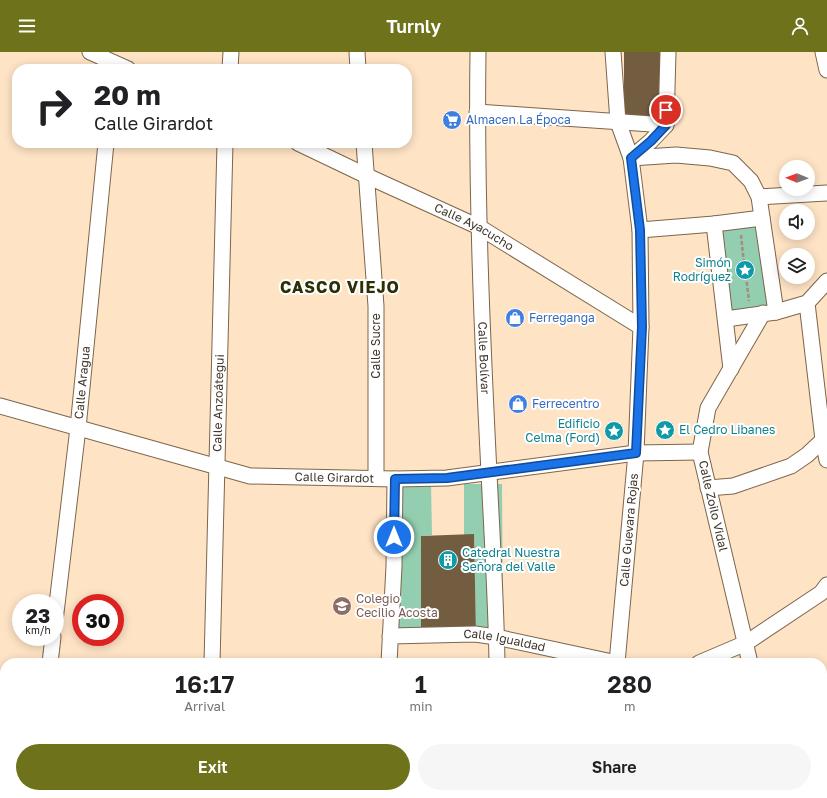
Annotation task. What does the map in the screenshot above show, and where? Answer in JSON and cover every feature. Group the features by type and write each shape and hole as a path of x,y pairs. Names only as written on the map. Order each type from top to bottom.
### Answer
{"street":[{"path":"90,52 114,61"},
{"path":"230,64 231,52"},
{"path":"357,52 358,64"},
{"name":"Calle Bolívar","path":"478,52 477,112 479,227 495,584 497,658"},
{"name":"Calle Guevara Rojas","path":"613,52 618,122 631,158 640,230 642,327 636,453 617,658"},
{"path":"631,158 651,141 666,125 668,52"},
{"path":"824,52 827,70"},
{"path":"477,112 666,125"},
{"name":"Calle Aragua","path":"58,594 78,428 106,148"},
{"name":"Calle Anzoátegui","path":"212,658 225,148"},
{"name":"Calle Ayacucho","path":"308,148 479,227 642,327"},
{"name":"Calle Sucre","path":"364,148 376,306 376,478"},
{"path":"631,158 676,155 710,158 733,163 751,181 759,197 762,218 763,313"},
{"path":"759,197 827,193"},
{"path":"640,230 714,224 762,218"},
{"path":"714,224 732,369"},
{"path":"726,319 763,313 807,303 827,281"},
{"path":"807,303 827,460"},
{"name":"Calle Zoilo Vidal","path":"749,658 700,452 708,408 732,369 763,313"},
{"name":"Calle Girardot","path":"0,406 250,476 395,479 447,478 636,453 700,452"},
{"path":"708,488 733,486 791,466 808,455 825,439"},
{"path":"389,658 394,566 395,479"},
{"path":"711,658 746,643 821,593 827,585"},
{"name":"Calle Igualdad","path":"390,636 475,634 496,637 594,658"},
{"path":"51,658 52,646"}],"path":[{"path":"739,221 744,264"},
{"path":"749,263 750,275 741,276 739,264 744,264 749,263"},
{"path":"746,276 763,313"}],"green space":[{"path":"762,218 776,312 726,319 714,224"},
{"path":"400,482 431,482 432,535 421,536 421,635 391,635"},
{"path":"464,484 502,484 503,633 476,633 474,535 464,535"}],"building":[{"path":"624,52 661,52 658,117 624,116"},
{"name":"Catedral Nuestra Señora del Valle","path":"474,534 476,633 421,635 421,536"}],"place":[{"name":"Almacen La Época","path":"452,120"},
{"name":"Simón Rodríguez","path":"745,270"},
{"name":"Ferreganga","path":"515,318"},
{"name":"Ferrecentro","path":"518,404"},
{"name":"El Cedro Libanes","path":"665,430"},
{"name":"Edificio Celma (Ford)","path":"614,431"},
{"name":"Catedral Nuestra Señora del Valle","path":"448,560"},
{"name":"Colegio Cecilio Acosta","path":"342,606"}],"district":[{"name":"CASCO VIEJO","path":"340,287"}],"route":[{"path":"394,537 395,479 447,478 636,453 642,327 640,230 631,158 651,141 666,125 666,110"}]}
